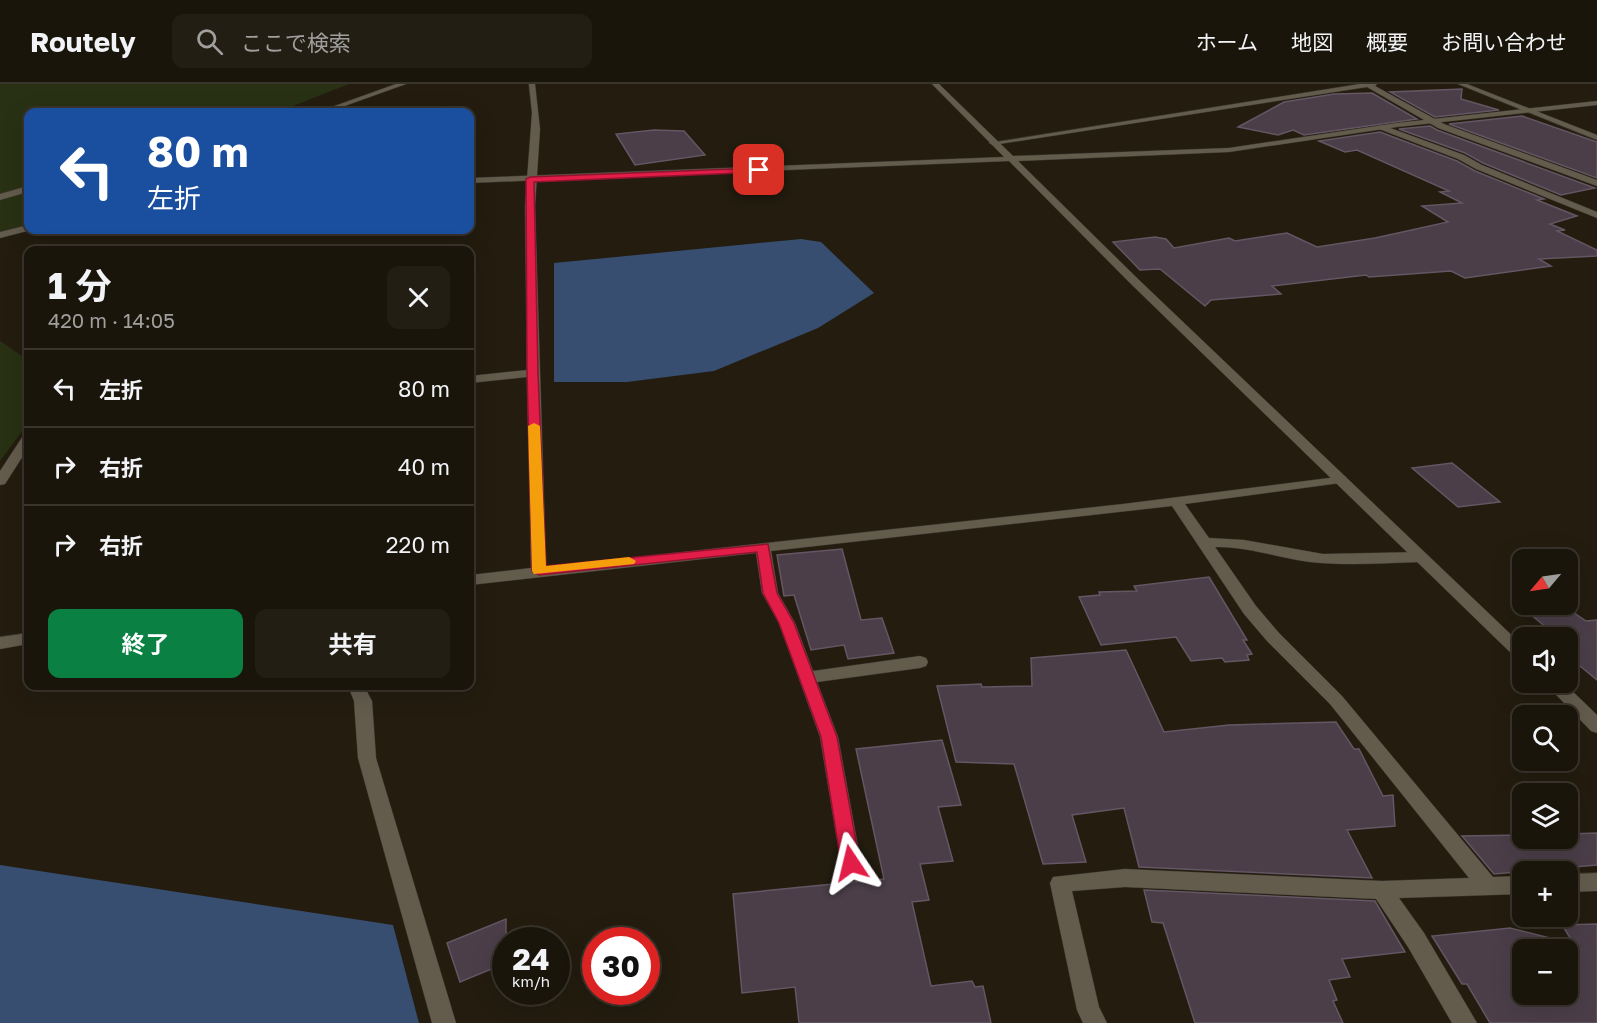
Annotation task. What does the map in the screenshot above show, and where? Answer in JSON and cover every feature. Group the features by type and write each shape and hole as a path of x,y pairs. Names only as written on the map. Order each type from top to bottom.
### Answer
{"street":[{"path":"334,108 403,84"},
{"path":"532,84 537,102 530,179 532,373 539,571"},
{"path":"935,84 993,143 1512,644"},
{"path":"1461,84 1597,138"},
{"path":"993,143 1371,85 1431,120 1510,153 1597,183"},
{"path":"474,181 1229,150 1431,120 1597,103"},
{"path":"1382,127 1461,157 1479,167 1597,215"},
{"path":"0,197 24,190"},
{"path":"0,235 24,229"},
{"path":"474,380 532,373"},
{"path":"0,481 24,445"},
{"path":"474,579 1176,501 1340,479"},
{"path":"1176,501 1250,610 1273,637 1336,700 1488,886"},
{"path":"1204,543 1224,540 1308,557 1337,560 1421,557"},
{"path":"763,547 770,593 787,623 829,737 851,863"},
{"path":"0,643 24,640"},
{"path":"806,678 920,662"},
{"path":"358,690 363,701 367,758 444,1023"},
{"path":"1563,693 1597,726"},
{"path":"1095,1023 1088,1011 1060,883 1125,878 1382,890 1512,885"},
{"path":"1578,883 1597,882"},
{"path":"1382,890 1416,940 1465,1023"}],"green space":[{"path":"0,84 349,84 288,108 24,108 24,225 0,231"},
{"path":"0,341 24,357 24,430 0,461"}],"water":[{"path":"801,239 821,242 874,293 818,328 714,371 627,382 554,382 554,263"},
{"path":"0,865 393,925 419,1023 0,1023"}],"building":[{"path":"1462,89 1461,99 1499,110 1435,117 1390,92"},
{"path":"1372,93 1417,119 1304,135 1293,130 1278,135 1238,127 1284,102 1334,94"},
{"path":"1522,116 1597,142 1597,178 1449,124"},
{"path":"1430,126 1595,188 1561,195 1483,163 1465,153 1399,129"},
{"path":"654,130 684,131 705,155 635,165 616,134"},
{"path":"1380,132 1457,161 1475,171 1544,199 1537,200 1577,216 1550,224 1565,230 1557,231 1597,250 1597,256 1539,259 1551,266 1465,278 1451,271 1369,277 1366,275 1272,286 1281,294 1211,300 1205,306 1160,269 1140,270 1113,242 1155,237 1166,239 1174,248 1229,238 1235,241 1287,233 1317,247 1375,238 1448,222 1422,206 1462,203 1440,192 1449,191 1357,150 1345,152 1319,141"},
{"path":"1452,463 1500,502 1458,507 1412,468"},
{"path":"842,549 861,620 882,618 894,653 848,659 844,645 811,650 794,595 784,596 777,555"},
{"path":"1209,577 1247,640 1243,640 1252,654 1247,655 1249,660 1225,662 1222,658 1191,661 1176,637 1101,645 1079,597 1100,595 1099,592 1137,591 1134,586"},
{"path":"1531,615 1577,615 1586,621 1597,620 1597,680 1578,666 1578,627 1546,627"},
{"path":"1126,650 1164,732 1229,725 1336,722 1354,749 1359,749 1383,796 1393,795 1395,826 1347,830 1372,878 1139,867 1124,808 1072,815 1086,862 1043,864 1014,764 956,762 937,686 981,684 982,687 1032,686 1031,658"},
{"path":"942,740 961,805 938,807 953,861 920,864 929,900 912,902 931,986 972,981 975,987 983,986 991,1023 799,1023 795,987 742,993 733,894 884,879 856,749"},
{"path":"1597,833 1597,865 1578,867 1578,861 1512,861 1512,872 1494,874 1462,836 1512,835 1512,849 1578,849 1578,834"},
{"path":"1144,890 1375,901 1405,952 1342,959 1350,977 1329,980 1337,1000 1333,1001 1343,1023 1195,1023 1163,923 1152,922"},
{"path":"506,919 506,927 492,927 492,969 460,982 447,943"},
{"path":"1597,924 1597,1023 1490,1023 1467,984 1462,984 1432,936 1510,928 1554,939 1512,939 1512,1005 1578,1005 1578,939 1571,939 1563,927"}],"slow traffic":[{"path":"534,426 539,571 629,561"}],"route":[{"path":"759,170 530,179 532,373 539,571 763,547 770,593 787,623 829,737 851,863"}]}
